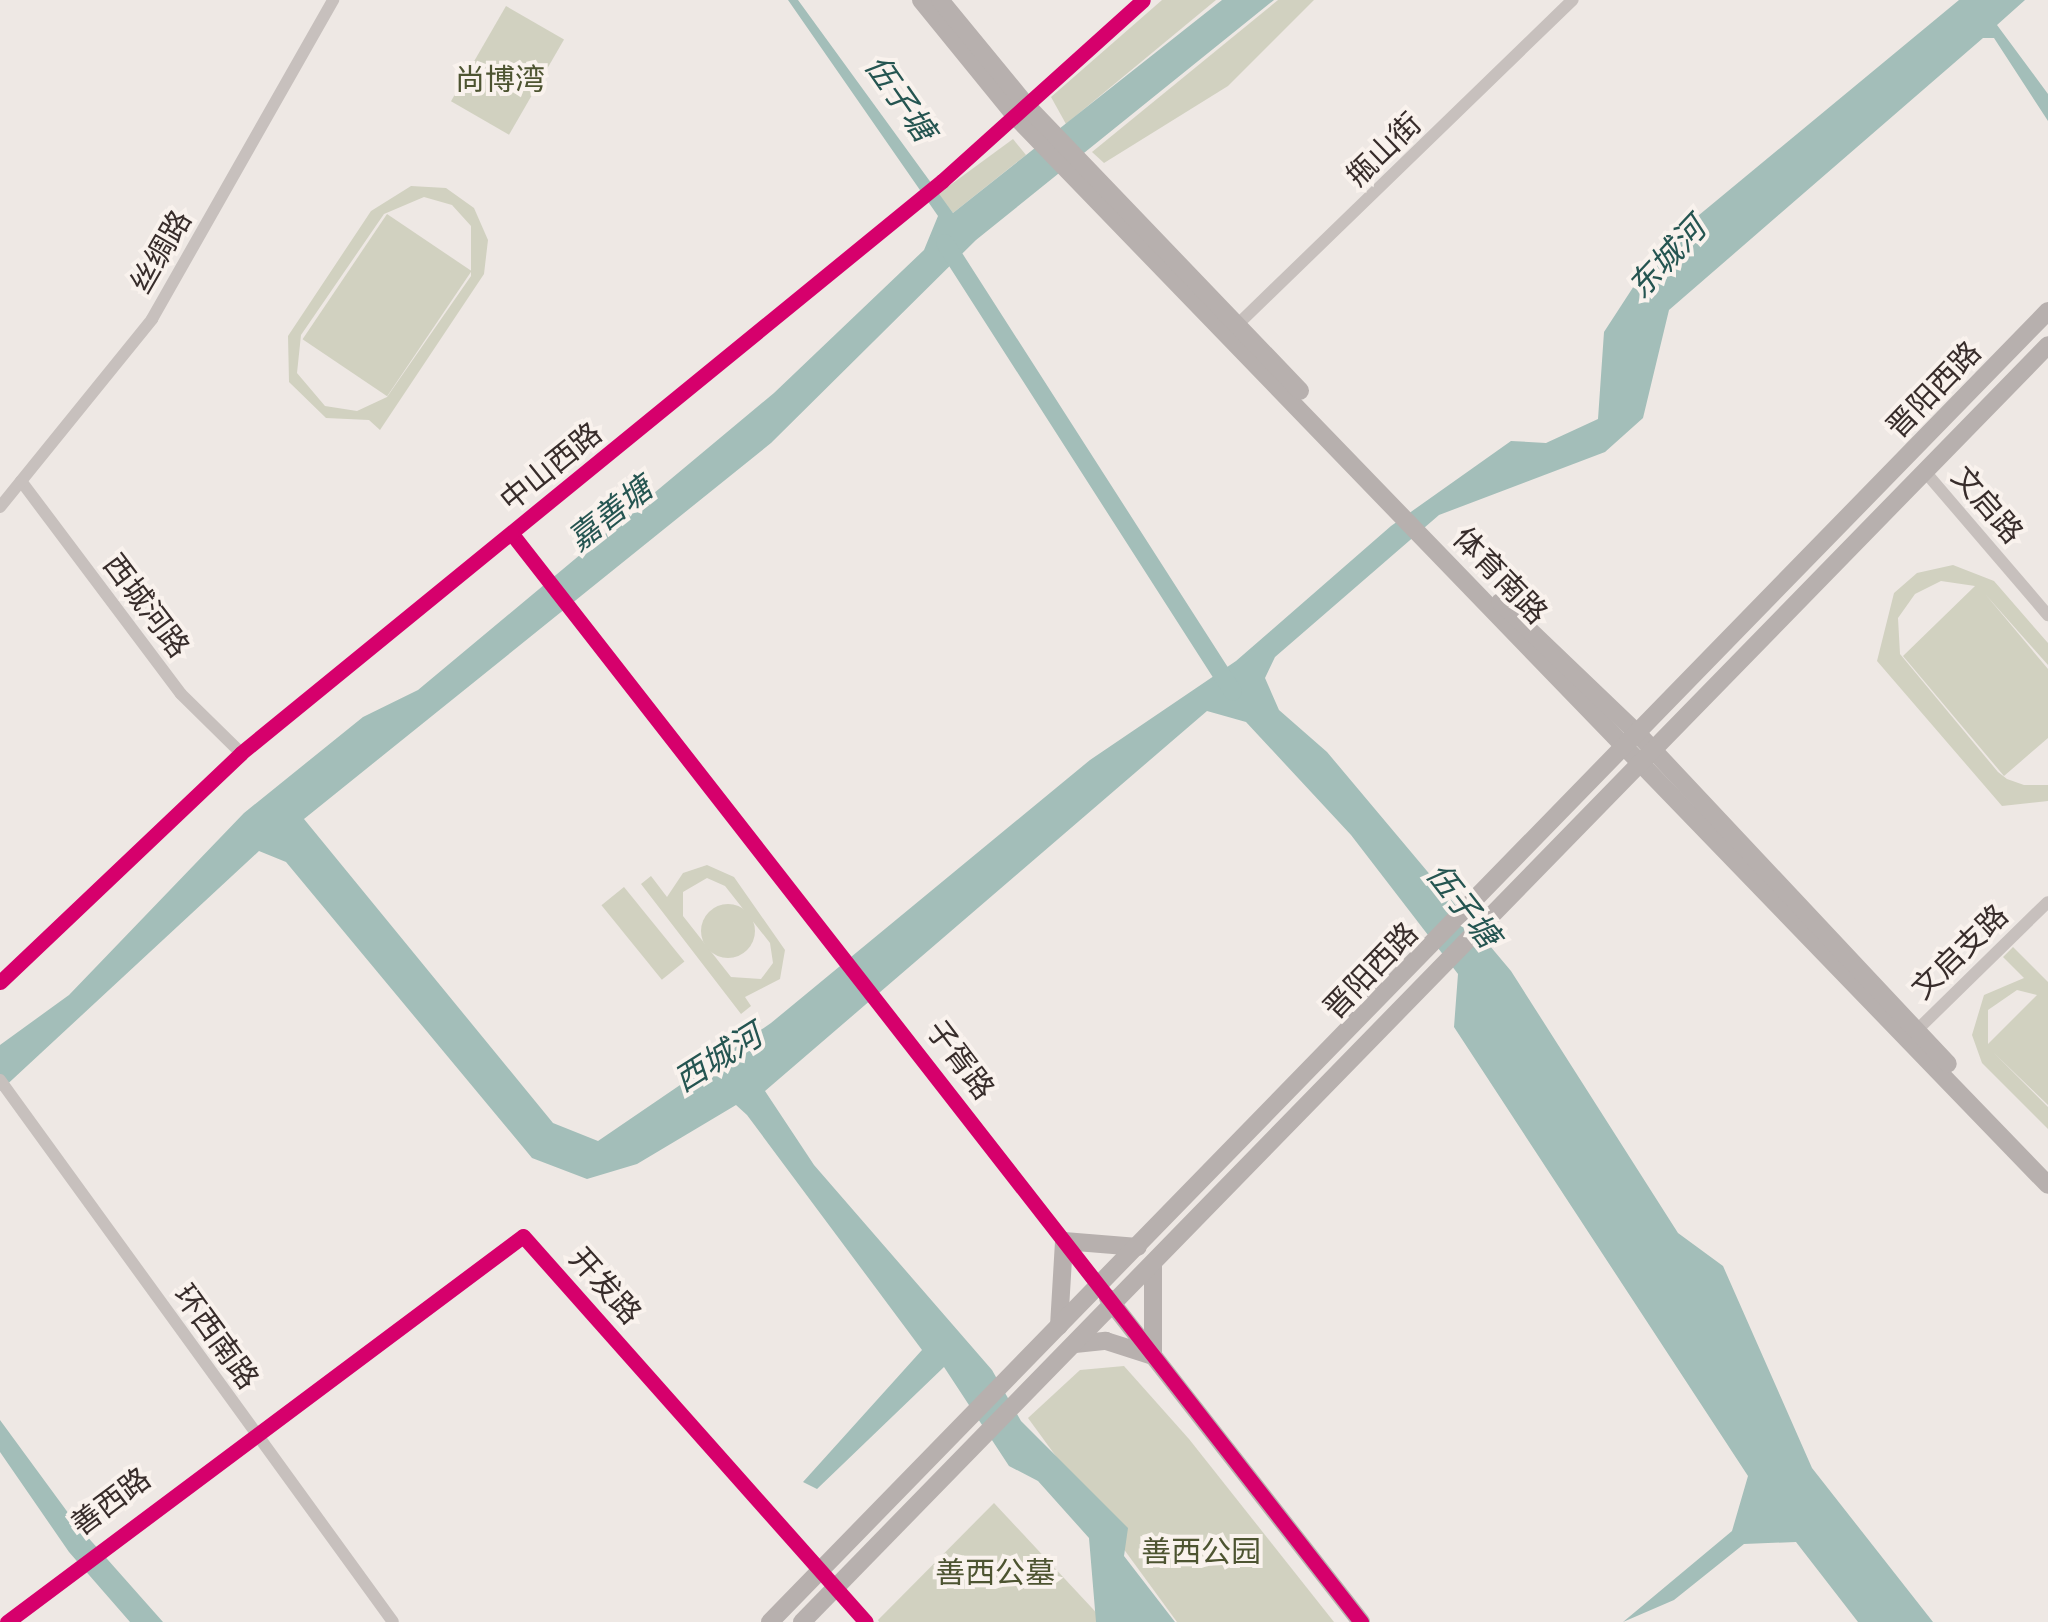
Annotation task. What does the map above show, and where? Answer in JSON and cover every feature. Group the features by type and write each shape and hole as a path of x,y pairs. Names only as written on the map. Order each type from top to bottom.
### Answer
{"main road":[{"name":"体育南路","path":"920,0 1389,495 2048,1169"},
{"name":"体育南路","path":"940,0 1022,112"},
{"name":"晋阳西路","path":"770,1622 1488,890 2048,311"},
{"name":"晋阳西路","path":"802,1622 1648,761 2048,345"},
{"name":"体育南路","path":"1912,1034 2048,1185"},
{"path":"1059,1326 1064,1241 1138,1247"},
{"path":"1075,1344 1106,1341 1153,1356 1153,1265"},
{"name":"子胥路","path":"1098,1286 1361,1622"}],"street":[{"name":"丝绸路","path":"0,507 152,319 333,0"},
{"name":"中山西路","path":"0,982 240,753 942,181 1143,0"},
{"name":"甁山街","path":"1232,330 1573,0"},
{"name":"文启路","path":"1927,474 2048,614"},
{"name":"西城河路","path":"20,481 181,694 240,753"},
{"name":"子胥路","path":"512,534 878,998 1098,1286"},
{"name":"文启支路","path":"1912,1034 2048,902"},
{"name":"环西南路","path":"0,1080 394,1622"},
{"name":"开发路","path":"253,1431 524,1236 866,1622"},
{"name":"善西路","path":"6,1622 70,1568 253,1431"}],"green space":[{"path":"1162,0 1216,0 1066,124 1051,97"},
{"path":"1278,0 1314,0 1228,86 1104,163 1092,152"},
{"name":"尚博湾","path":"506,6 564,39 509,135 451,101"},
{"path":"1013,139 1026,155 953,213 938,194"},
{"path":"411,186 446,188 474,208 488,240 484,274 380,430 369,420 326,418 289,382 288,336 371,211","holes":["424,197 452,205 471,226 471,276 387,397 357,411 325,406 297,373 301,335 384,214"]},
{"path":"387,214 472,271 387,396 303,339"},
{"path":"1953,565 1994,581 2048,643 2048,665 1986,595 2048,669 2048,738 2004,776 1903,656 1975,586 1941,581 1915,594 1898,618 1900,654 1998,772 2007,779 2024,785 2048,785 2048,801 2002,806 1877,661 1894,593 1917,573"},
{"path":"707,865 734,877 785,950 780,979 745,997 751,1006 741,1014 641,884 651,876 667,897 683,873","holes":["707,878 725,886 770,943 773,963 761,979 731,977 683,916 683,892"]},
{"path":"624,887 684,962 662,980 601,905"},
{"path":"728,904 747,912 755,931 747,950 728,958 709,950 701,931 709,912"},
{"path":"2013,947 2048,982 2048,1105 1994,1053 2048,1107 2048,1129 1982,1063 1972,1035 1984,995 2024,978 2003,957","holes":["2017,990 2037,995 1988,1044 1988,1010"]},
{"name":"善西公园","path":"1124,1366 1189,1439 1334,1622 1177,1622 1028,1418 1080,1370"},
{"name":"善西公墓","path":"994,1503 1105,1622 879,1622 878,1620"}],"water":[{"name":"东城河","path":"788,0 798,0 953,213 1222,0 1274,0 976,240 771,443 304,819 553,1123 598,1141 771,1023 1090,760 1236,661 1391,526 1511,441 1546,443 1598,419 1604,332 1658,249 1959,0 2025,0 1997,25 2048,94 2048,121 1994,38 1983,38 1669,310 1643,418 1605,452 1439,515 1275,657 1265,678 1279,710 1327,752 1511,971 1678,1233 1723,1266 1812,1468 1933,1622 1858,1622 1796,1542 1744,1544 1674,1600 1623,1622 1732,1531 1748,1476 1454,1027 1458,974 1351,835 1246,722 1207,711 765,1091 814,1165 992,1370 1021,1421 1128,1528 1124,1556 1175,1622 1096,1622 1089,1538 1038,1481 1009,1466 944,1367 817,1489 803,1482 922,1350 747,1115 736,1105 637,1164 587,1179 532,1158 286,862 259,851 0,1091 0,1045 69,995 244,813 363,717 418,690 774,393 924,250 938,216"},
{"path":"0,1420 77,1525 163,1622 130,1622 69,1552 0,1452"}],"waterway":[{"name":"伍子塘","path":"945,243 1233,692"}],"cycle path":[{"path":"0,982 241,753 942,181 1143,0"},
{"path":"512,534 1361,1622"},
{"path":"7,1622 523,1236 866,1622"}],"water label":[{"name":"嘉善塘","path":"610,514"},
{"name":"西城河","path":"718,1058"}]}
